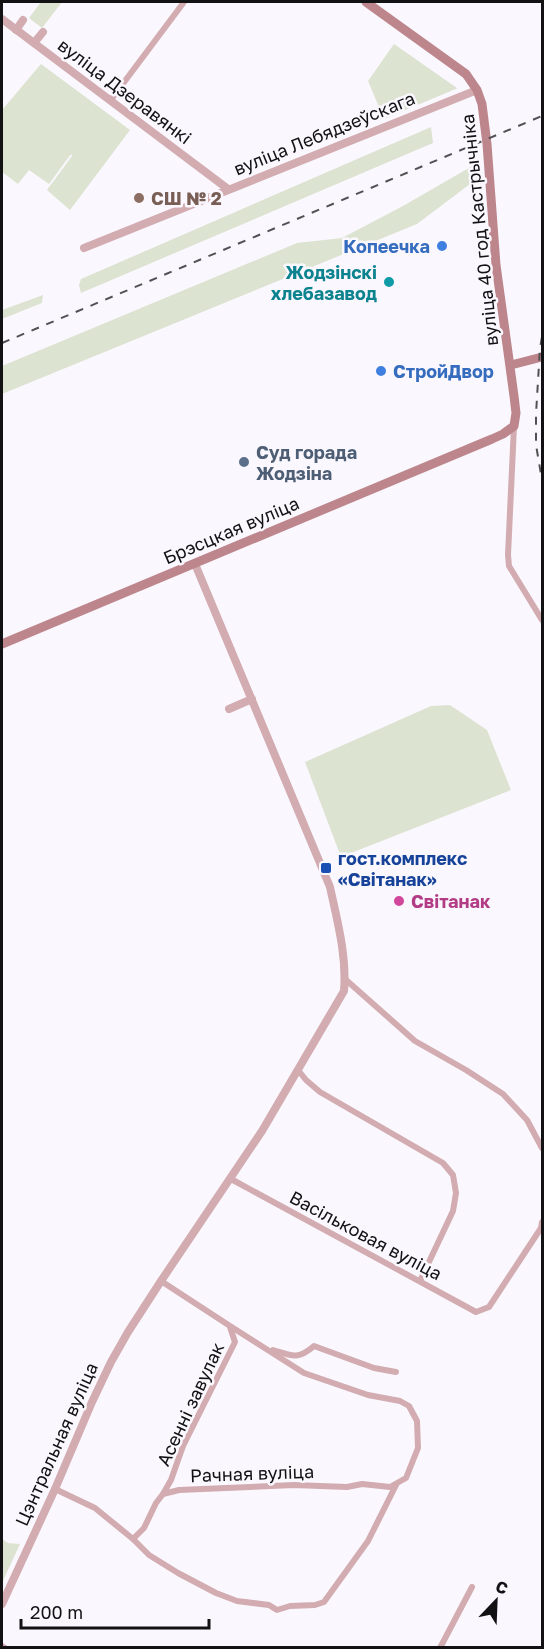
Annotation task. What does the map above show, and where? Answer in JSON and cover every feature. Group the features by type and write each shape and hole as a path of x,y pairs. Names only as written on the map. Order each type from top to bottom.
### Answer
{"main road":[{"name":"вуліца 40 год Кастрычніка","path":"366,2 466,74 477,90 482,104 487,144 496,265 511,365"},
{"path":"514,426 516,413 511,365 543,357"},
{"name":"Брэсцкая вуліца","path":"2,644 492,439 514,426"}],"street":[{"path":"110,101 184,2"},
{"name":"вуліца Дзеравянкі","path":"2,19 228,189"},
{"path":"16,30 23,20"},
{"path":"34,43 43,32"},
{"name":"вуліца Лебядзеўскага","path":"84,248 477,90"},
{"path":"514,426 509,567 543,620"},
{"path":"195,564 330,887 340,932 345,979 415,1041 503,1094 527,1120 543,1148"},
{"path":"229,710 252,699"},
{"name":"Цэнтральная вуліца","path":"2,1604 111,1362 161,1281 262,1131 344,991 345,979"},
{"path":"298,1070 320,1092 442,1162 453,1175 456,1192 453,1211 420,1281"},
{"name":"Васільковая вуліца","path":"231,1179 477,1312 489,1307 543,1222"},
{"path":"55,1490 95,1508 149,1555 178,1573 216,1593 237,1600 269,1605 278,1610 290,1606 315,1605 324,1602 368,1541 396,1485 406,1478 418,1448 417,1422 409,1406 400,1401 368,1395 304,1373 161,1281"},
{"name":"Асенні завулак","path":"163,1494 171,1480 183,1446 235,1342 230,1326"},
{"path":"267,1348 294,1357 314,1346 374,1368 396,1372"},
{"name":"Рачная вуліца","path":"163,1494 179,1490 294,1485 362,1484 390,1487 396,1485"},
{"path":"133,1539 144,1528 163,1494"},
{"path":"440,1647 472,1587"}],"green space":[{"path":"41,2 62,2 42,28 29,18"},
{"path":"394,44 458,88 384,119 368,81"},
{"path":"41,64 130,130 70,210 47,190 72,156 71,154 49,184 29,170 18,184 2,172 2,110"},
{"path":"431,127 433,143 81,293 79,285 81,279"},
{"path":"474,165 478,178 417,224 2,394 2,366 297,243 342,238"},
{"path":"43,295 42,303 2,319 2,310"},
{"path":"450,705 487,730 511,790 341,857 305,762 431,706"},
{"path":"2,1539 8,1543 20,1544 2,1583"}],"railway":[{"path":"2,343 542,116"},
{"path":"542,337 536,414 536,445 542,480"}],"place":[{"name":"СШ № 2","path":"139,198"},
{"name":"Копеечка","path":"442,246"},
{"name":"Жодзінскі хлебазавод","path":"389,282"},
{"name":"СтройДвор","path":"381,371"},
{"name":"Суд горада Жодзіна","path":"244,462"},
{"name":"гост.комплекс «Світанак»","path":"326,868"},
{"name":"Світанак","path":"399,901"}]}
